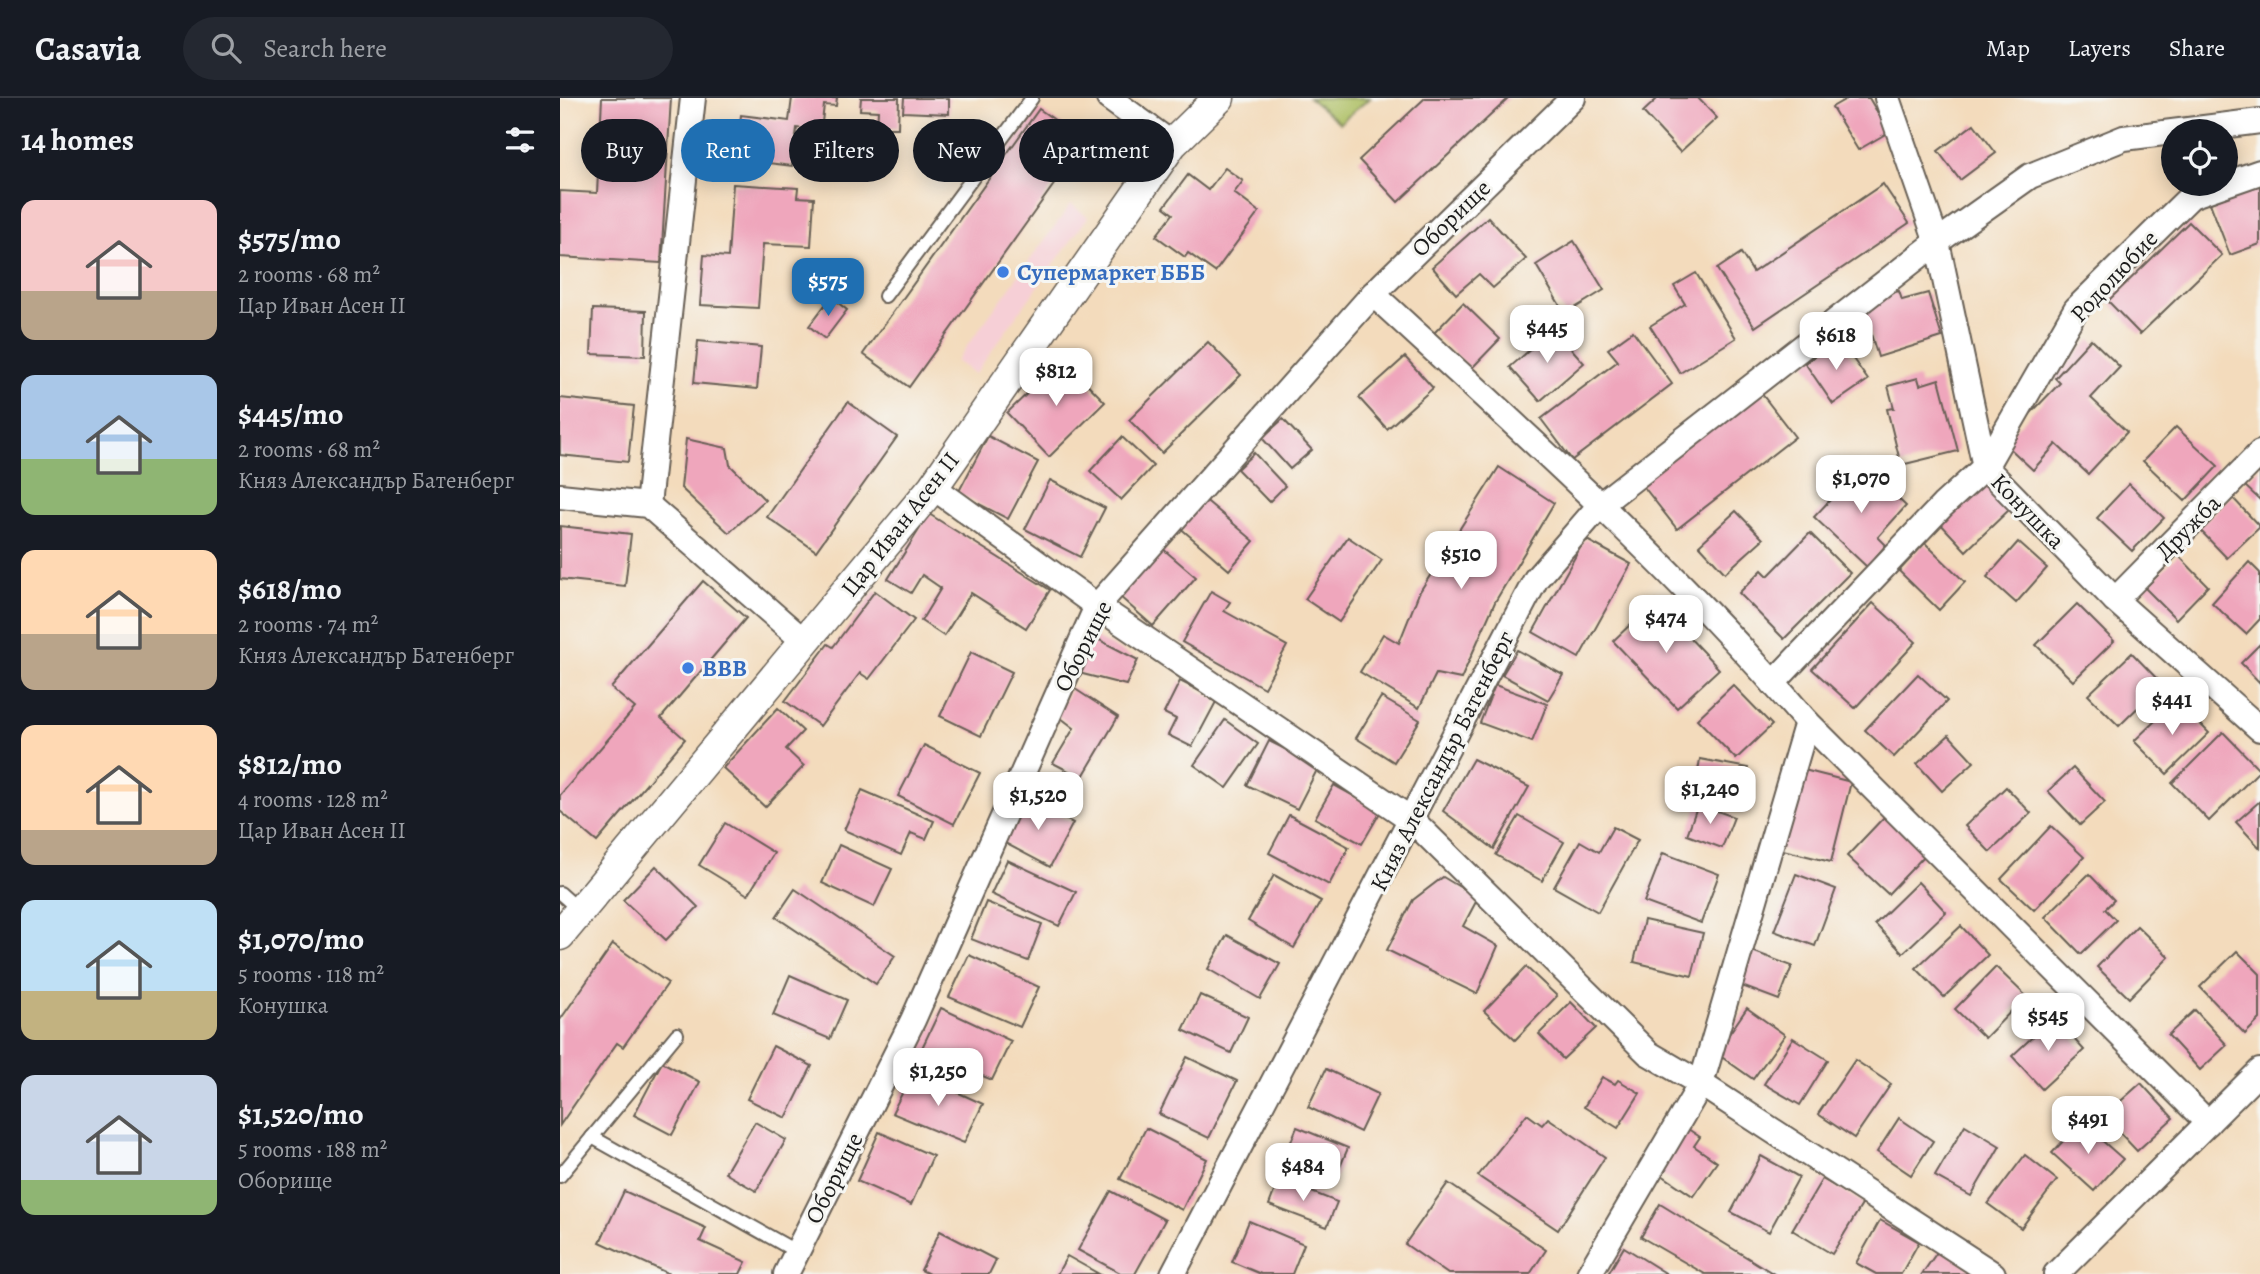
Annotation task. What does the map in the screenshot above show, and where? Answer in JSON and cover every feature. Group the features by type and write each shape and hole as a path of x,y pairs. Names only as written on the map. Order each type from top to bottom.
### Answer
{"street":[{"path":"648,505 693,98"},
{"path":"1109,98 1138,119"},
{"name":"Цар Иван Асен II","path":"1174,142 1219,98"},
{"name":"Оборище","path":"786,1274 913,1020 1097,606 1373,294 1573,98"},
{"name":"Конушка","path":"1887,98 1937,242 1985,467 2115,600 2260,729"},
{"name":"Княз Александър Батенберг","path":"1182,1269 1536,579 1601,504 1937,242 2030,176 2124,138 2260,121"},
{"name":"Родолюбие","path":"1773,683 1943,505 1985,467 2076,309 2192,196 2260,172"},
{"name":"Цар Иван Асен II","path":"560,935 570,902 805,642 933,487 1146,182"},
{"path":"1373,294 1601,504 1807,722 2208,1123"},
{"name":"Дружба","path":"2115,600 2260,453"},
{"path":"933,487 1097,606 1412,820 1648,1054 1701,1084 1993,1274"},
{"path":"560,496 648,505 805,642"},
{"path":"1589,1274 1701,1084 1807,722"},
{"path":"2056,1274 2260,1071"}],"lane":[{"path":"885,296 1032,98"},
{"path":"560,1176 677,1034"},
{"path":"592,1137 797,1252"}],"shaded area":[{"path":"1071,204 1088,217 975,374 956,361"}],"green space":[{"path":"1309,98 1370,98 1340,123"}],"building":[{"path":"602,98 671,98 667,164 667,119 601,119"},
{"path":"792,98 837,98 836,106 824,105 822,119 789,119"},
{"path":"861,98 899,98 898,119 878,119 878,111 860,110"},
{"path":"904,98 949,98 949,114 903,112"},
{"path":"1425,98 1509,98 1398,202 1359,160"},
{"path":"1658,98 1698,98 1717,118 1680,152 1643,112"},
{"path":"1848,98 1869,98 1889,132 1858,150 1832,107"},
{"path":"1039,109 1053,119 1032,119"},
{"path":"741,115 773,119 741,119"},
{"path":"775,119 789,121 789,166 775,164"},
{"path":"1974,124 1996,153 1960,180 1938,151"},
{"path":"1019,137 1019,182 1056,182 909,387 863,354 987,182 1005,182 1005,156"},
{"path":"1225,168 1243,181 1234,193 1259,212 1215,272 1188,253 1185,257 1156,236 1173,214 1164,207 1188,175 1208,190"},
{"path":"598,182 666,182 661,263 560,257 560,191 597,193"},
{"path":"733,184 798,188 797,197 814,198 811,246 763,244 758,308 700,305 704,255 728,257"},
{"path":"1883,184 1909,223 1755,327 1717,269 1741,253 1753,272"},
{"path":"2260,184 2260,244 2230,255 2210,203 2228,196 2238,196 2238,192"},
{"path":"1488,217 1526,259 1493,288 1479,274 1456,294 1432,267"},
{"path":"2189,222 2222,255 2140,334 2108,301"},
{"path":"1574,241 1604,290 1565,314 1536,265"},
{"path":"1696,273 1736,338 1680,373 1650,326 1685,304 1674,286"},
{"path":"1899,291 1902,300 1928,293 1942,337 1878,357 1861,302"},
{"path":"831,297 847,310 825,339 809,326"},
{"path":"1463,303 1500,339 1471,369 1434,333"},
{"path":"593,309 646,311 645,356 591,354"},
{"path":"1554,329 1584,363 1540,401 1510,367"},
{"path":"1633,331 1672,384 1572,460 1541,419 1618,361 1608,349"},
{"path":"1839,339 1868,380 1833,404 1805,363"},
{"path":"2091,339 2120,367 2091,398 2127,432 2088,474 2056,444 2033,470 2003,442 2060,383 2055,378"},
{"path":"698,341 761,347 757,389 694,383"},
{"path":"1208,342 1241,375 1162,453 1129,420"},
{"path":"1405,357 1433,388 1387,429 1359,398"},
{"path":"1063,359 1105,402 1049,457 1007,413"},
{"path":"1918,378 1920,385 1939,379 1958,451 1901,465 1887,409 1894,408 1888,386"},
{"path":"1758,389 1795,437 1677,529 1640,482"},
{"path":"560,398 634,406 628,462 560,455"},
{"path":"848,402 897,437 816,551 767,517"},
{"path":"1283,419 1312,450 1290,469 1262,438"},
{"path":"2176,427 2218,466 2185,501 2143,461"},
{"path":"988,436 1038,462 1008,519 958,493"},
{"path":"1122,437 1153,466 1121,500 1090,471"},
{"path":"686,439 727,448 730,465 765,500 729,533 681,488"},
{"path":"1254,453 1285,486 1269,502 1237,469"},
{"path":"1863,465 1906,506 1878,537 1886,545 1867,567 1814,517"},
{"path":"1499,467 1554,503 1495,602 1461,679 1436,674 1419,708 1360,672 1383,634 1399,643 1419,593"},
{"path":"2260,468 2260,500 2244,485"},
{"path":"1983,479 2011,508 1966,551 1938,521"},
{"path":"1050,480 1105,508 1080,557 1025,529"},
{"path":"2129,484 2164,518 2132,551 2097,518"},
{"path":"2231,496 2260,527 2227,558 2198,528"},
{"path":"1202,497 1254,541 1229,570 1178,526"},
{"path":"1736,511 1763,539 1725,573 1699,545"},
{"path":"929,514 1050,590 1026,628 971,593 944,636 921,621 941,588 922,575 911,593 888,579"},
{"path":"560,526 631,534 625,586 560,579"},
{"path":"1810,533 1850,573 1784,639 1739,593 1762,570 1768,576"},
{"path":"1348,537 1382,560 1339,622 1305,599"},
{"path":"1585,539 1631,564 1579,658 1533,632"},
{"path":"2018,542 2047,568 2016,603 1987,577"},
{"path":"1925,543 1965,582 1939,610 1899,571"},
{"path":"1162,548 1196,577 1153,626 1119,596"},
{"path":"2178,555 2208,586 2176,619 2145,588"},
{"path":"2249,562 2260,573 2260,619 2246,634 2212,603"},
{"path":"703,581 746,618 661,718 685,739 597,842 560,811 560,795 635,708 611,688"},
{"path":"875,591 914,620 869,679 860,673 820,726 785,701 828,644 833,647"},
{"path":"1211,591 1230,602 1224,611 1287,646 1264,688 1182,642"},
{"path":"1655,601 1719,669 1677,708 1613,641"},
{"path":"1873,603 1916,642 1855,708 1812,669"},
{"path":"2077,604 2114,641 2073,681 2036,645"},
{"path":"1088,634 1138,660 1126,685 1071,671"},
{"path":"2260,644 2260,683 2241,663"},
{"path":"1517,650 1563,675 1548,700 1502,675"},
{"path":"971,652 1012,672 981,736 940,716"},
{"path":"2132,653 2162,684 2119,726 2088,695"},
{"path":"1918,674 1947,701 1894,757 1865,730"},
{"path":"1180,681 1217,700 1192,747 1168,735 1176,719 1164,713"},
{"path":"1495,685 1547,704 1532,742 1480,723"},
{"path":"1733,685 1772,725 1736,759 1697,719"},
{"path":"1072,687 1118,717 1082,778 1053,763 1074,728 1057,715"},
{"path":"1381,697 1420,720 1394,762 1356,738"},
{"path":"2177,700 2209,733 2167,774 2134,741"},
{"path":"778,708 803,731 786,749 804,766 765,807 723,768"},
{"path":"1225,720 1258,744 1227,788 1194,765"},
{"path":"2223,732 2260,770 2209,821 2172,783"},
{"path":"1949,735 1974,762 1942,791 1917,764"},
{"path":"1269,741 1319,766 1297,809 1247,785"},
{"path":"924,745 980,773 954,824 898,796"},
{"path":"1473,759 1529,787 1494,849 1443,811"},
{"path":"1700,759 1748,768 1741,804 1694,796"},
{"path":"2073,768 2105,802 2080,825 2048,791"},
{"path":"1800,769 1851,782 1831,862 1779,849"},
{"path":"1334,785 1381,811 1362,844 1315,818"},
{"path":"2006,787 2031,813 1990,852 1965,826"},
{"path":"862,790 934,821 926,839 911,833 901,855 844,830"},
{"path":"1025,798 1073,823 1050,867 1003,842"},
{"path":"2260,801 2260,848 2236,822"},
{"path":"1698,804 1734,817 1722,848 1687,835"},
{"path":"1289,815 1349,847 1329,885 1269,853"},
{"path":"1886,815 1927,853 1888,894 1847,856"},
{"path":"1519,816 1564,842 1542,881 1496,855"},
{"path":"725,823 774,853 748,895 699,865"},
{"path":"2051,826 2084,857 2034,910 2001,879"},
{"path":"1613,827 1638,840 1598,912 1554,887 1580,841 1599,852"},
{"path":"839,845 892,869 874,907 822,883"},
{"path":"1663,853 1719,874 1701,923 1644,902"},
{"path":"1007,860 1076,892 1059,926 991,894"},
{"path":"656,866 698,907 666,940 623,900"},
{"path":"1796,874 1836,889 1815,946 1774,931"},
{"path":"2089,874 2114,900 2105,909 2116,920 2081,954 2045,917"},
{"path":"1274,875 1321,901 1294,948 1248,921"},
{"path":"1443,877 1478,898 1463,926 1498,946 1477,994 1387,950 1413,900"},
{"path":"1918,882 1946,912 1903,953 1875,924"},
{"path":"795,889 895,956 876,984 776,917"},
{"path":"986,902 1042,924 1028,961 971,939"},
{"path":"1644,920 1703,933 1692,976 1634,962"},
{"path":"1961,926 1988,955 1944,997 1916,968"},
{"path":"2137,926 2169,957 2129,998 2097,967"},
{"path":"1227,935 1280,964 1260,999 1208,969"},
{"path":"613,944 668,983 623,1047 617,1043 560,1125 560,1020"},
{"path":"1752,951 1792,966 1779,1000 1739,985"},
{"path":"2237,951 2260,974 2260,1019 2245,1034 2200,987"},
{"path":"969,955 1039,987 1020,1027 949,997"},
{"path":"1526,967 1557,996 1515,1040 1484,1011"},
{"path":"1996,967 2026,996 1985,1038 1955,1009"},
{"path":"790,975 847,1000 830,1039 773,1015"},
{"path":"1200,995 1248,1017 1231,1053 1183,1030"},
{"path":"1571,1002 1596,1028 1563,1059 1539,1034"},
{"path":"941,1008 1011,1041 992,1080 921,1050"},
{"path":"1747,1008 1785,1035 1753,1079 1716,1053"},
{"path":"2195,1010 2227,1045 2200,1070 2168,1035"},
{"path":"2054,1017 2084,1050 2042,1089 2012,1056"},
{"path":"1793,1038 1828,1060 1800,1105 1764,1084"},
{"path":"773,1046 812,1066 786,1118 747,1099"},
{"path":"1187,1057 1237,1081 1209,1138 1159,1114"},
{"path":"1855,1060 1891,1084 1854,1138 1818,1114"},
{"path":"662,1062 700,1082 672,1135 634,1115"},
{"path":"1326,1069 1378,1094 1360,1132 1308,1107"},
{"path":"913,1072 983,1104 964,1143 892,1113"},
{"path":"1602,1077 1615,1084 1618,1080 1640,1093 1618,1128 1584,1107"},
{"path":"2141,1083 2173,1118 2137,1151 2104,1116"},
{"path":"1527,1114 1542,1125 1548,1118 1605,1157 1558,1230 1478,1176"},
{"path":"1899,1118 1933,1141 1911,1175 1877,1152"},
{"path":"755,1122 786,1140 756,1191 725,1173"},
{"path":"2081,1122 2123,1159 2094,1191 2052,1153"},
{"path":"1682,1125 1700,1137 1694,1146 1717,1162 1693,1196 1653,1169"},
{"path":"1965,1125 2000,1146 1971,1196 1935,1176"},
{"path":"1297,1127 1348,1148 1332,1186 1281,1166"},
{"path":"1146,1128 1207,1159 1182,1210 1120,1179"},
{"path":"879,1132 933,1156 911,1205 857,1181"},
{"path":"2025,1155 2057,1180 2021,1228 1988,1204"},
{"path":"1761,1156 1799,1177 1769,1232 1731,1212"},
{"path":"1279,1179 1337,1202 1327,1227 1269,1205"},
{"path":"1822,1179 1863,1203 1832,1254 1792,1230"},
{"path":"1448,1183 1546,1250 1530,1274 1448,1274 1405,1244"},
{"path":"624,1191 706,1228 700,1241 746,1262 740,1274 669,1274 600,1242"},
{"path":"1111,1191 1165,1220 1135,1274 1122,1274 1078,1250"},
{"path":"1660,1204 1774,1274 1705,1274 1641,1237"},
{"path":"1880,1220 1919,1242 1901,1274 1876,1274 1856,1263"},
{"path":"1249,1221 1304,1244 1292,1274 1261,1274 1232,1262"},
{"path":"940,1231 996,1260 989,1274 929,1274 921,1270"},
{"path":"1624,1247 1667,1274 1608,1274"},
{"path":"1940,1248 1978,1274 1922,1274"},
{"path":"1067,1256 1099,1274 1057,1274"}],"place":[{"name":"Супермаркет БББ","path":"1003,272"},
{"name":"BBB","path":"688,668"}]}
